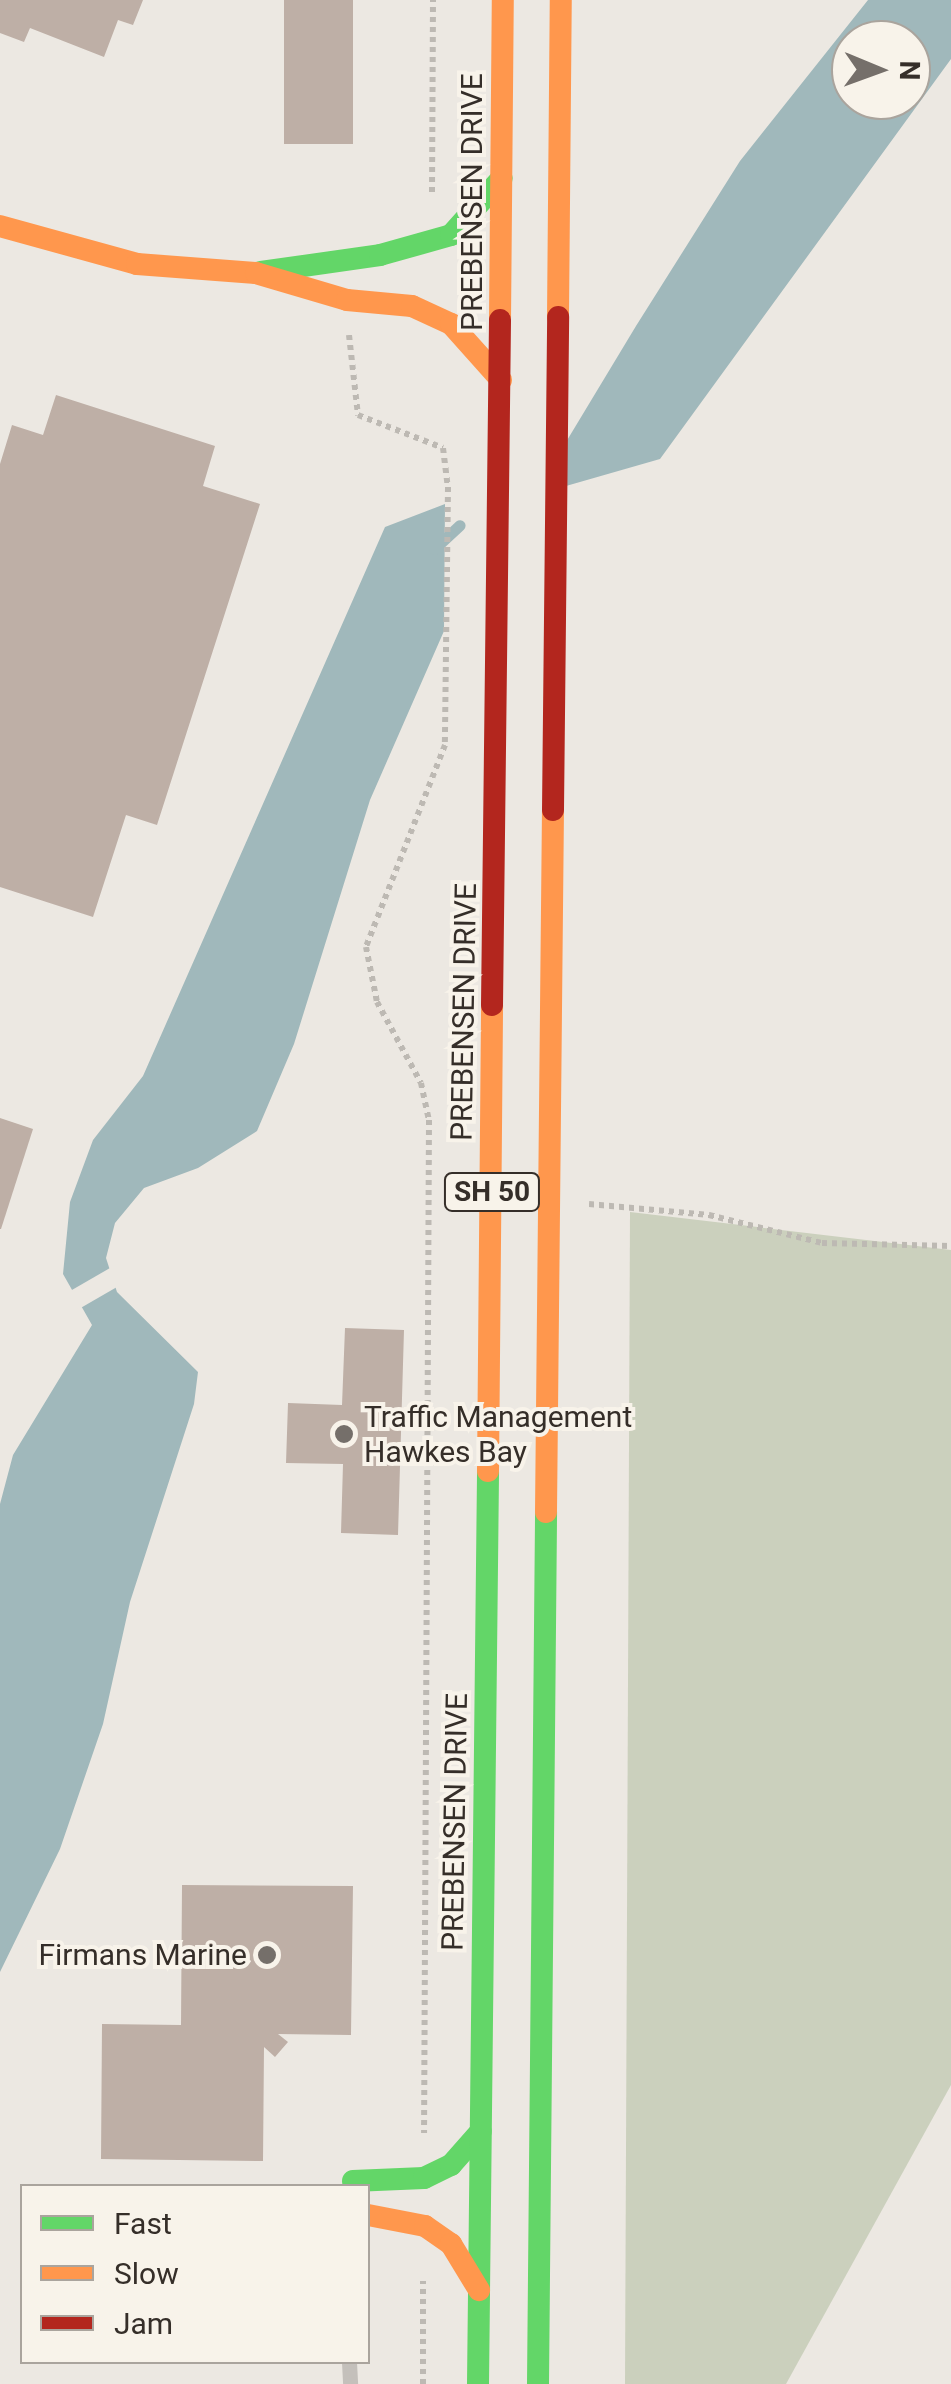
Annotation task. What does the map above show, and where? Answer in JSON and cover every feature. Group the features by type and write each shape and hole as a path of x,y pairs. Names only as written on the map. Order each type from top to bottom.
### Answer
{"main road":[{"name":"PREBENSEN DRIVE","path":"478,2384 503,0"},
{"name":"SH 50","path":"538,2384 561,0"},
{"path":"256,273 380,255 451,235 502,178"},
{"path":"0,226 138,264 256,273 347,300 434,313 501,380"},
{"path":"354,2184 424,2178 451,2165 481,2131"},
{"path":"370,2215 424,2226 451,2244 480,2290"}],"path":[{"path":"424,2178 429,1120 421,1084 377,1002 366,947 412,820 445,745 448,487"},
{"path":"548,1198 650,1205 822,1243 951,1246"},
{"path":"423,2384 424,2226"}],"green space":[{"path":"630,1212 951,1250 951,2085 786,2384 625,2384"}],"water":[{"path":"868,0 951,0 951,59 931,86 931,20 852,20"},
{"path":"831,47 831,120 907,120 660,459 566,486 566,442 740,161"},
{"path":"445,504 444,631 370,800 294,1044 257,1131 198,1168 144,1188 115,1223 106,1258 117,1292 198,1372 194,1404 130,1602 103,1724 60,1849 0,1972 0,1504 13,1455 92,1325 63,1274 70,1202 93,1140 143,1076 385,527"}],"pier":[{"path":"110,1268 120,1285 78,1309 68,1292"}],"building":[{"path":"0,0 143,0 133,25 118,20 104,57 30,28 24,42 0,33"},
{"path":"284,0 353,0 353,144 284,144"},
{"path":"56,395 215,446 203,486 260,504 157,825 126,815 93,917 0,887 0,464 12,425 43,435"},
{"path":"0,1118 33,1129 1,1229 0,1229"},
{"name":"Traffic Management Hawkes Bay","path":"345,1328 404,1330 398,1535 341,1533 343,1464 286,1463 288,1403 342,1405"},
{"name":"Firmans Marine","path":"182,1885 353,1886 351,2035 278,2034 288,2042 275,2057 264,2047 263,2161 101,2159 102,2024 181,2025"}],"waterway":[{"path":"434,549 460,525"}],"traffic: fast":[{"path":"261,272 380,255 451,235 502,178"},
{"path":"478,2384 488,1471"},
{"path":"538,2384 546,1512"},
{"path":"353,2181 424,2178 451,2165 481,2131"}],"traffic: slow":[{"path":"500,320 503,0"},
{"path":"558,317 561,0"},
{"path":"0,226 137,264 256,273 347,300 412,306 451,324 501,380"},
{"path":"546,1512 553,810"},
{"path":"488,1471 492,1005"},
{"path":"370,2215 425,2226 451,2244 479,2290"}],"traffic: jam":[{"path":"553,810 558,317"},
{"path":"492,1005 500,320"}],"place":[{"name":"Traffic Management Hawkes Bay","path":"344,1434"},
{"name":"Firmans Marine","path":"267,1955"}]}
